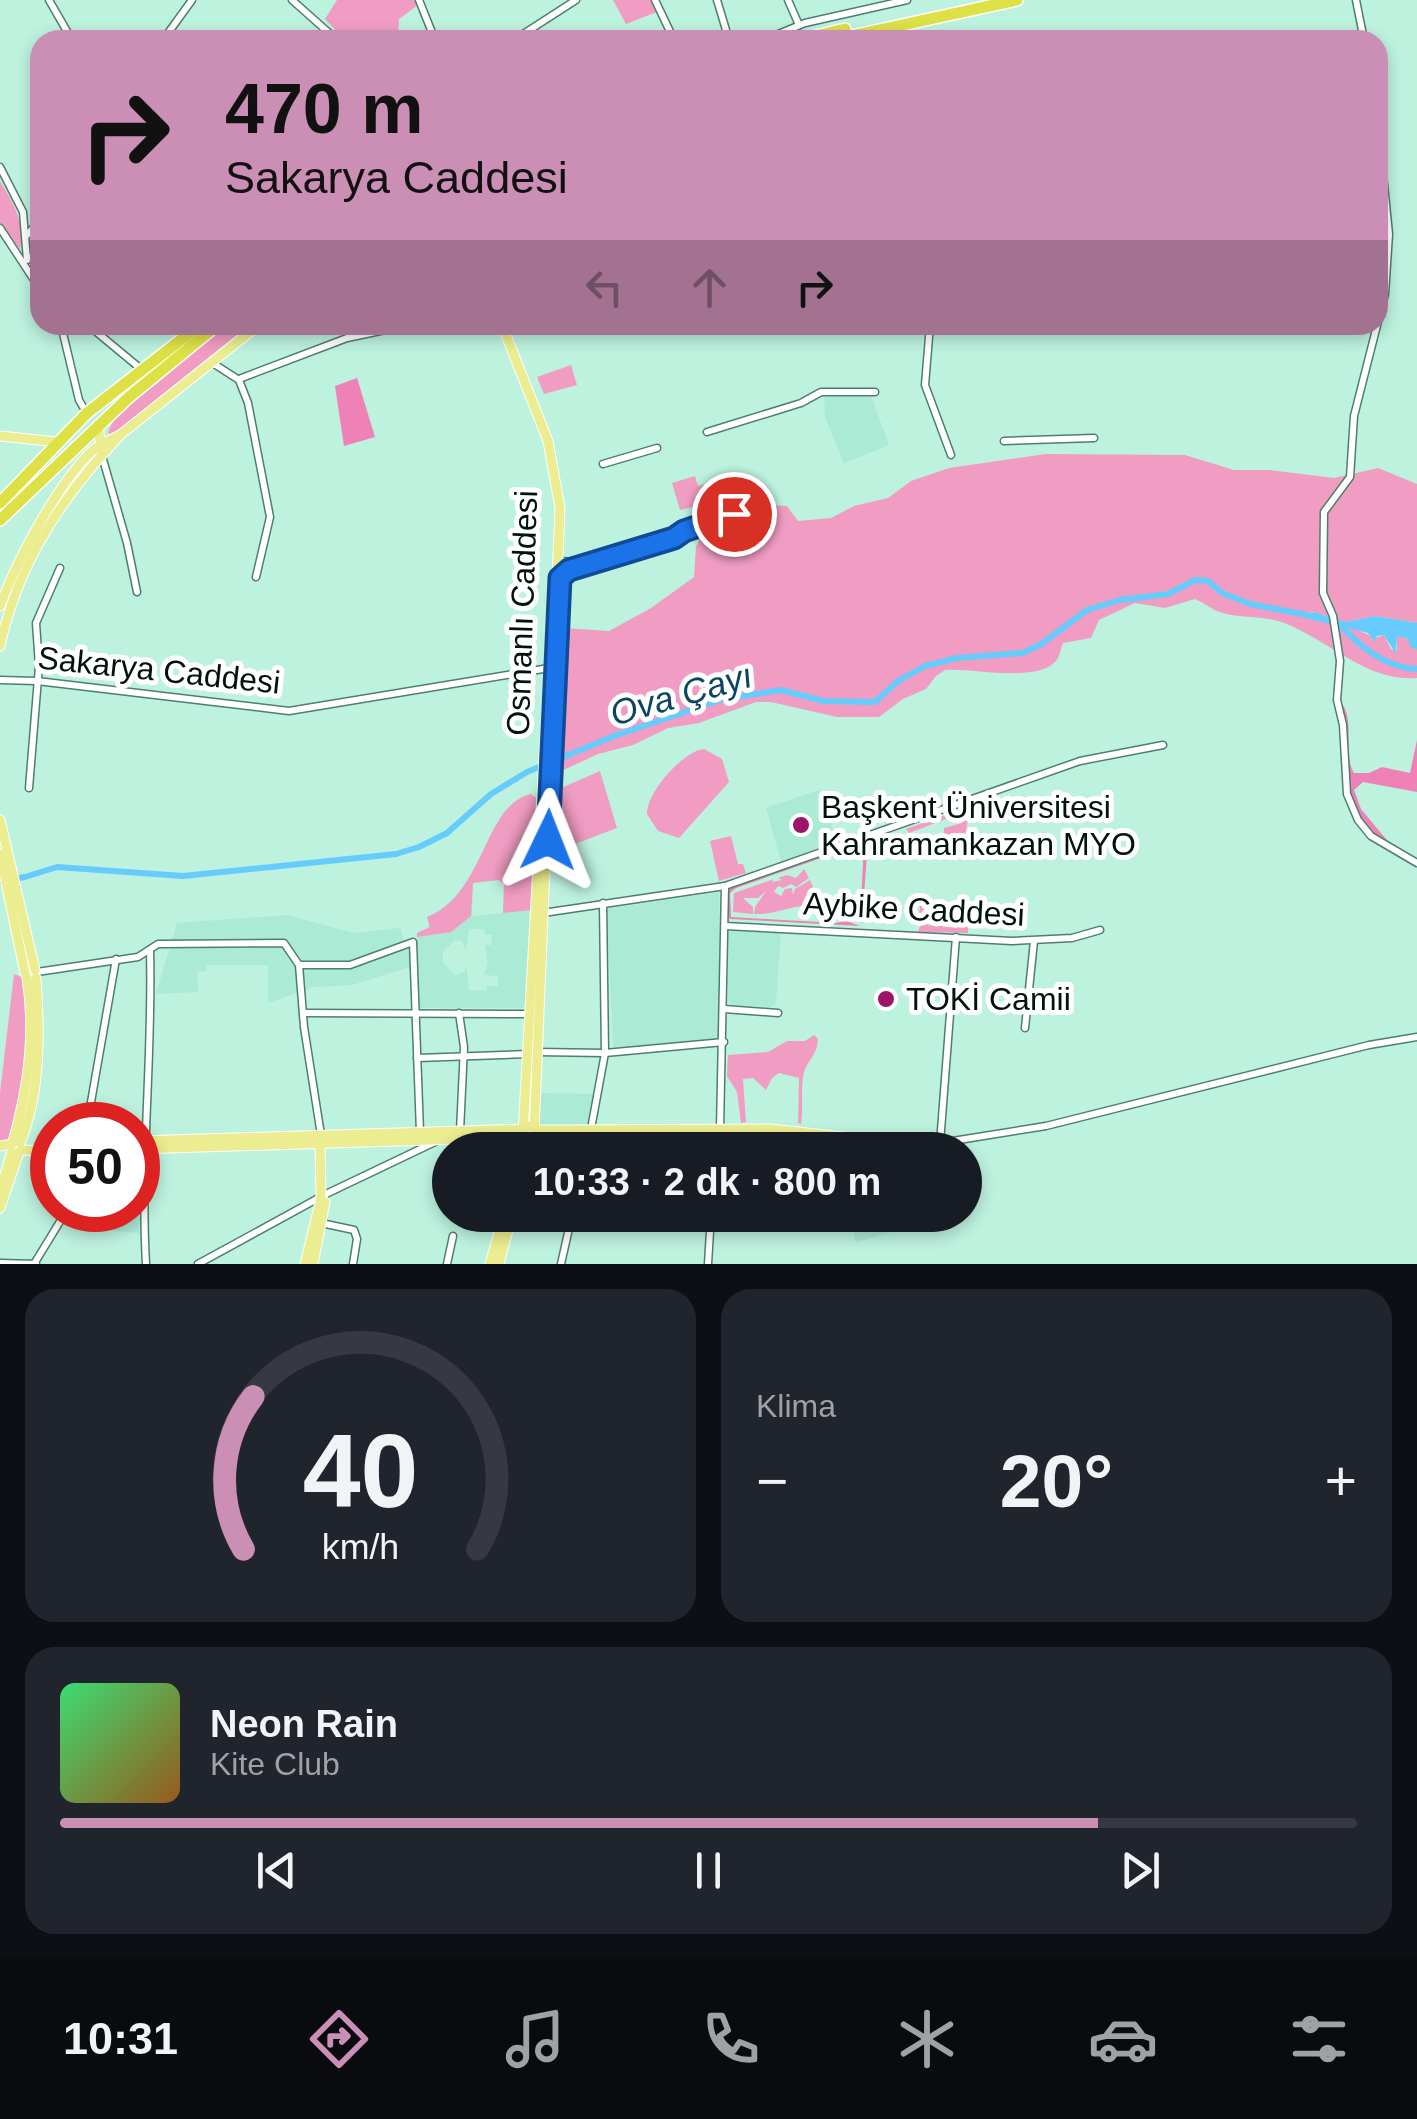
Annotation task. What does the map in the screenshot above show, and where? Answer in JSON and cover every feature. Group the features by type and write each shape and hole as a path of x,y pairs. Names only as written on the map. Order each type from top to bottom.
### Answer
{"highway":[{"path":"844,30 981,0"},
{"path":"879,30 1017,0"},
{"path":"0,504 87,414 186,335"},
{"path":"0,520 98,426 205,335"},
{"path":"87,414 98,426"},
{"path":"57,442 67,455"}],"main road":[{"path":"0,606 38,529 100,450 246,335"},
{"name":"Osmanlı Caddesi","path":"503,335 552,452 560,500 560,578 546,753"},
{"name":"Osmanlı Caddesi","path":"503,335 539,434 553,487 555,554 528,1132"},
{"path":"98,426 100,450"},
{"path":"0,436 57,442"},
{"path":"67,455 88,466"},
{"path":"0,646 8,610 25,567 88,466"},
{"path":"0,820 3,856 32,974 32,1034 25,1099 0,1208"},
{"name":"Osmanlı Caddesi","path":"532,1053 529,1014 538,912"},
{"path":"322,1140 432,1132"},
{"path":"718,1132 807,1132"},
{"path":"160,1144 432,1138"},
{"path":"309,1264 324,1196 322,1140"},
{"path":"0,1192 13,1147"},
{"path":"309,1264 324,1196"},
{"path":"490,1264 499,1232"},
{"path":"499,1264 507,1232"}],"street":[{"path":"49,0 66,30"},
{"path":"170,30 192,0"},
{"path":"292,0 326,30"},
{"path":"419,0 431,30"},
{"path":"530,30 576,0"},
{"path":"655,0 669,30"},
{"path":"717,0 726,30"},
{"path":"788,0 799,25"},
{"path":"787,30 890,1 907,0"},
{"path":"1356,0 1362,30"},
{"path":"0,167 19,200 26,236 24,260"},
{"path":"1388,224 1388,254"},
{"path":"0,228 30,270"},
{"path":"26,236 30,231"},
{"path":"24,260 30,257"},
{"path":"63,335 79,400 87,414"},
{"path":"100,335 142,370"},
{"path":"239,380 362,335"},
{"path":"929,335 925,385 951,455"},
{"path":"1375,335 1354,416 1350,476 1324,516 1322,593 1333,616 1340,661 1337,700 1347,794 1358,820 1371,836 1417,863"},
{"path":"211,362 239,380 248,402 270,512 256,577"},
{"path":"707,432 806,401 821,392 874,392"},
{"path":"1004,441 1094,438"},
{"path":"603,464 657,448"},
{"path":"100,450 137,592"},
{"path":"88,466 107,477"},
{"path":"560,561 574,562 734,514"},
{"path":"560,578 569,570 674,538 684,531"},
{"path":"29,788 39,660 36,622 60,568"},
{"name":"Sakarya Caddesi","path":"0,680 289,711 548,668"},
{"path":"538,912 724,886 1080,762 1163,745"},
{"path":"718,1132 724,1042 724,886"},
{"path":"591,1132 605,1053 602,903"},
{"name":"Aybike Caddesi","path":"724,926 1034,941 1072,938 1100,930"},
{"path":"941,1132 956,937"},
{"path":"1025,1028 1034,941"},
{"path":"299,965 350,965 412,942 420,1132"},
{"path":"32,974 142,956 158,944 284,943 299,965 302,1013 322,1140"},
{"path":"143,1102 151,998 150,948"},
{"path":"91,1102 116,959"},
{"path":"724,1009 778,1013"},
{"path":"302,1013 529,1014"},
{"path":"459,1014 464,1057 460,1132"},
{"path":"982,1136 1046,1126 1369,1044 1417,1037"},
{"path":"418,1058 605,1053 724,1042"},
{"path":"198,1264 324,1196 432,1144"},
{"path":"321,1223 354,1230 358,1239 353,1264"},
{"path":"0,1263 35,1264 54,1232"},
{"path":"144,1232 146,1264"},
{"path":"561,1264 568,1232"},
{"path":"708,1264 710,1232"},
{"path":"447,1264 453,1236"}],"shaded area":[{"path":"337,0 416,0 418,5 399,19 398,30 335,30 325,19"},
{"path":"613,0 651,0 657,12 626,24"},
{"path":"0,181 20,222 20,249 0,223"},
{"path":"213,335 237,335 112,435 108,433 141,391"},
{"path":"571,365 577,385 544,394 537,377"},
{"path":"357,378 375,437 344,446 335,386"},
{"path":"824,394 871,396 889,445 844,463 825,417"},
{"path":"1046,454 1185,455 1234,470 1334,478 1378,468 1417,484 1417,623 1375,616 1345,622 1314,612 1307,613 1305,618 1353,628 1376,638 1384,635 1391,649 1397,651 1397,636 1408,639 1417,649 1417,678 1364,667 1301,630 1276,621 1216,611 1195,599 1165,608 1135,603 1099,620 1091,638 1063,643 1058,658 1037,671 945,670 926,689 903,699 879,717 837,717 756,702 699,723 668,728 555,774 564,628 609,631 651,608 694,577 696,546 704,533 754,505 787,506 798,521 831,518 854,506 888,498 911,481 949,468"},
{"path":"695,476 698,486 719,480 725,499 680,510 672,483"},
{"path":"1343,705 1354,773 1369,773 1382,767 1410,773 1417,740 1417,792 1363,782 1354,790 1361,809 1391,845 1370,833 1354,807 1342,753"},
{"path":"704,749 722,759 729,782 679,838 658,831 647,814 653,795 676,765"},
{"path":"600,771 617,828 567,847 552,792"},
{"name":"Başkent Üniversitesi Kahramankazan MYO","path":"819,790 837,842 781,861 766,808"},
{"path":"531,794 536,798 526,1004 523,1008 420,1008 417,933 429,928 427,917 443,911 472,876 504,811","holes":["499,880 504,884 503,913 472,916 473,883","469,929 484,929 485,934 492,935 491,945 485,945 488,963 484,975 498,976 498,986 487,986 486,991 469,990 466,965 465,972 455,975 443,963 443,952 455,940 461,941 466,950"]},
{"path":"531,794 536,798 531,910 503,913 504,884 499,880 473,883 471,916 451,932 417,937 417,933 430,927 427,917 446,906 461,890 503,815 515,802"},
{"path":"968,807 966,843 971,851 949,849 948,860 944,859 944,828 962,823 959,814 909,833 906,829"},
{"path":"731,836 738,864 743,864 746,873 719,881 710,841"},
{"path":"868,839 862,924 856,914 861,904 864,843 730,893 731,917 847,921 860,926 728,917 729,891 731,888"},
{"path":"804,869 809,878 796,887 778,886 774,892 781,896 785,889 792,888 793,895 795,889 810,880 810,906 754,914 766,891 758,898 743,898 753,907 753,914 733,912 734,893 774,879 772,882 782,880 778,878 787,875 796,878"},
{"path":"719,892 721,1034 716,1039 620,1050 613,1047 607,909"},
{"path":"920,906 937,907 935,912 928,910 923,916 929,926 938,920 940,912 950,912 946,927 957,928 960,917 954,912 968,913 968,933 918,932 922,920"},
{"path":"287,915 354,933 400,928 413,966 352,985 314,987 268,1003 268,965 206,965 206,971 197,972 198,992 156,994 177,923"},
{"path":"735,928 781,931 776,1003 771,1007 732,1005 728,1000 728,934"},
{"path":"14,974 22,977 26,998 26,1060 11,1142 0,1144 0,1093"},
{"path":"814,1035 817,1048 803,1080 801,1124 799,1078 779,1073 766,1090 753,1078 743,1079 746,1122 741,1123 737,1092 727,1076 728,1055 768,1052 787,1041 805,1041"},
{"path":"536,1093 594,1094 589,1124 541,1127"},
{"path":"854,1232 892,1232 857,1242"}],"water":[{"path":"1314,612 1345,622 1375,616 1417,623 1417,649 1411,648 1408,639 1397,636 1396,654 1384,635 1377,636 1375,642 1368,633 1305,618"}],"waterway":[{"name":"Ova Çayı","path":"0,881 57,867 183,876 396,854 447,833 491,794 527,772 614,736 720,700 781,690 823,701 875,702 898,681 925,666 957,658 1022,653 1040,645 1087,610 1120,600 1168,594 1195,580 1208,581 1222,593 1250,604 1312,616"},
{"name":"Ova Çayı","path":"1339,623 1374,654 1394,665 1417,669"}],"place":[{"name":"Başkent Üniversitesi Kahramankazan MYO","path":"801,825"},
{"name":"TOKİ Camii","path":"886,999"}],"route":[{"path":"548,840 560,578 566,571 674,538 734,514"}]}
